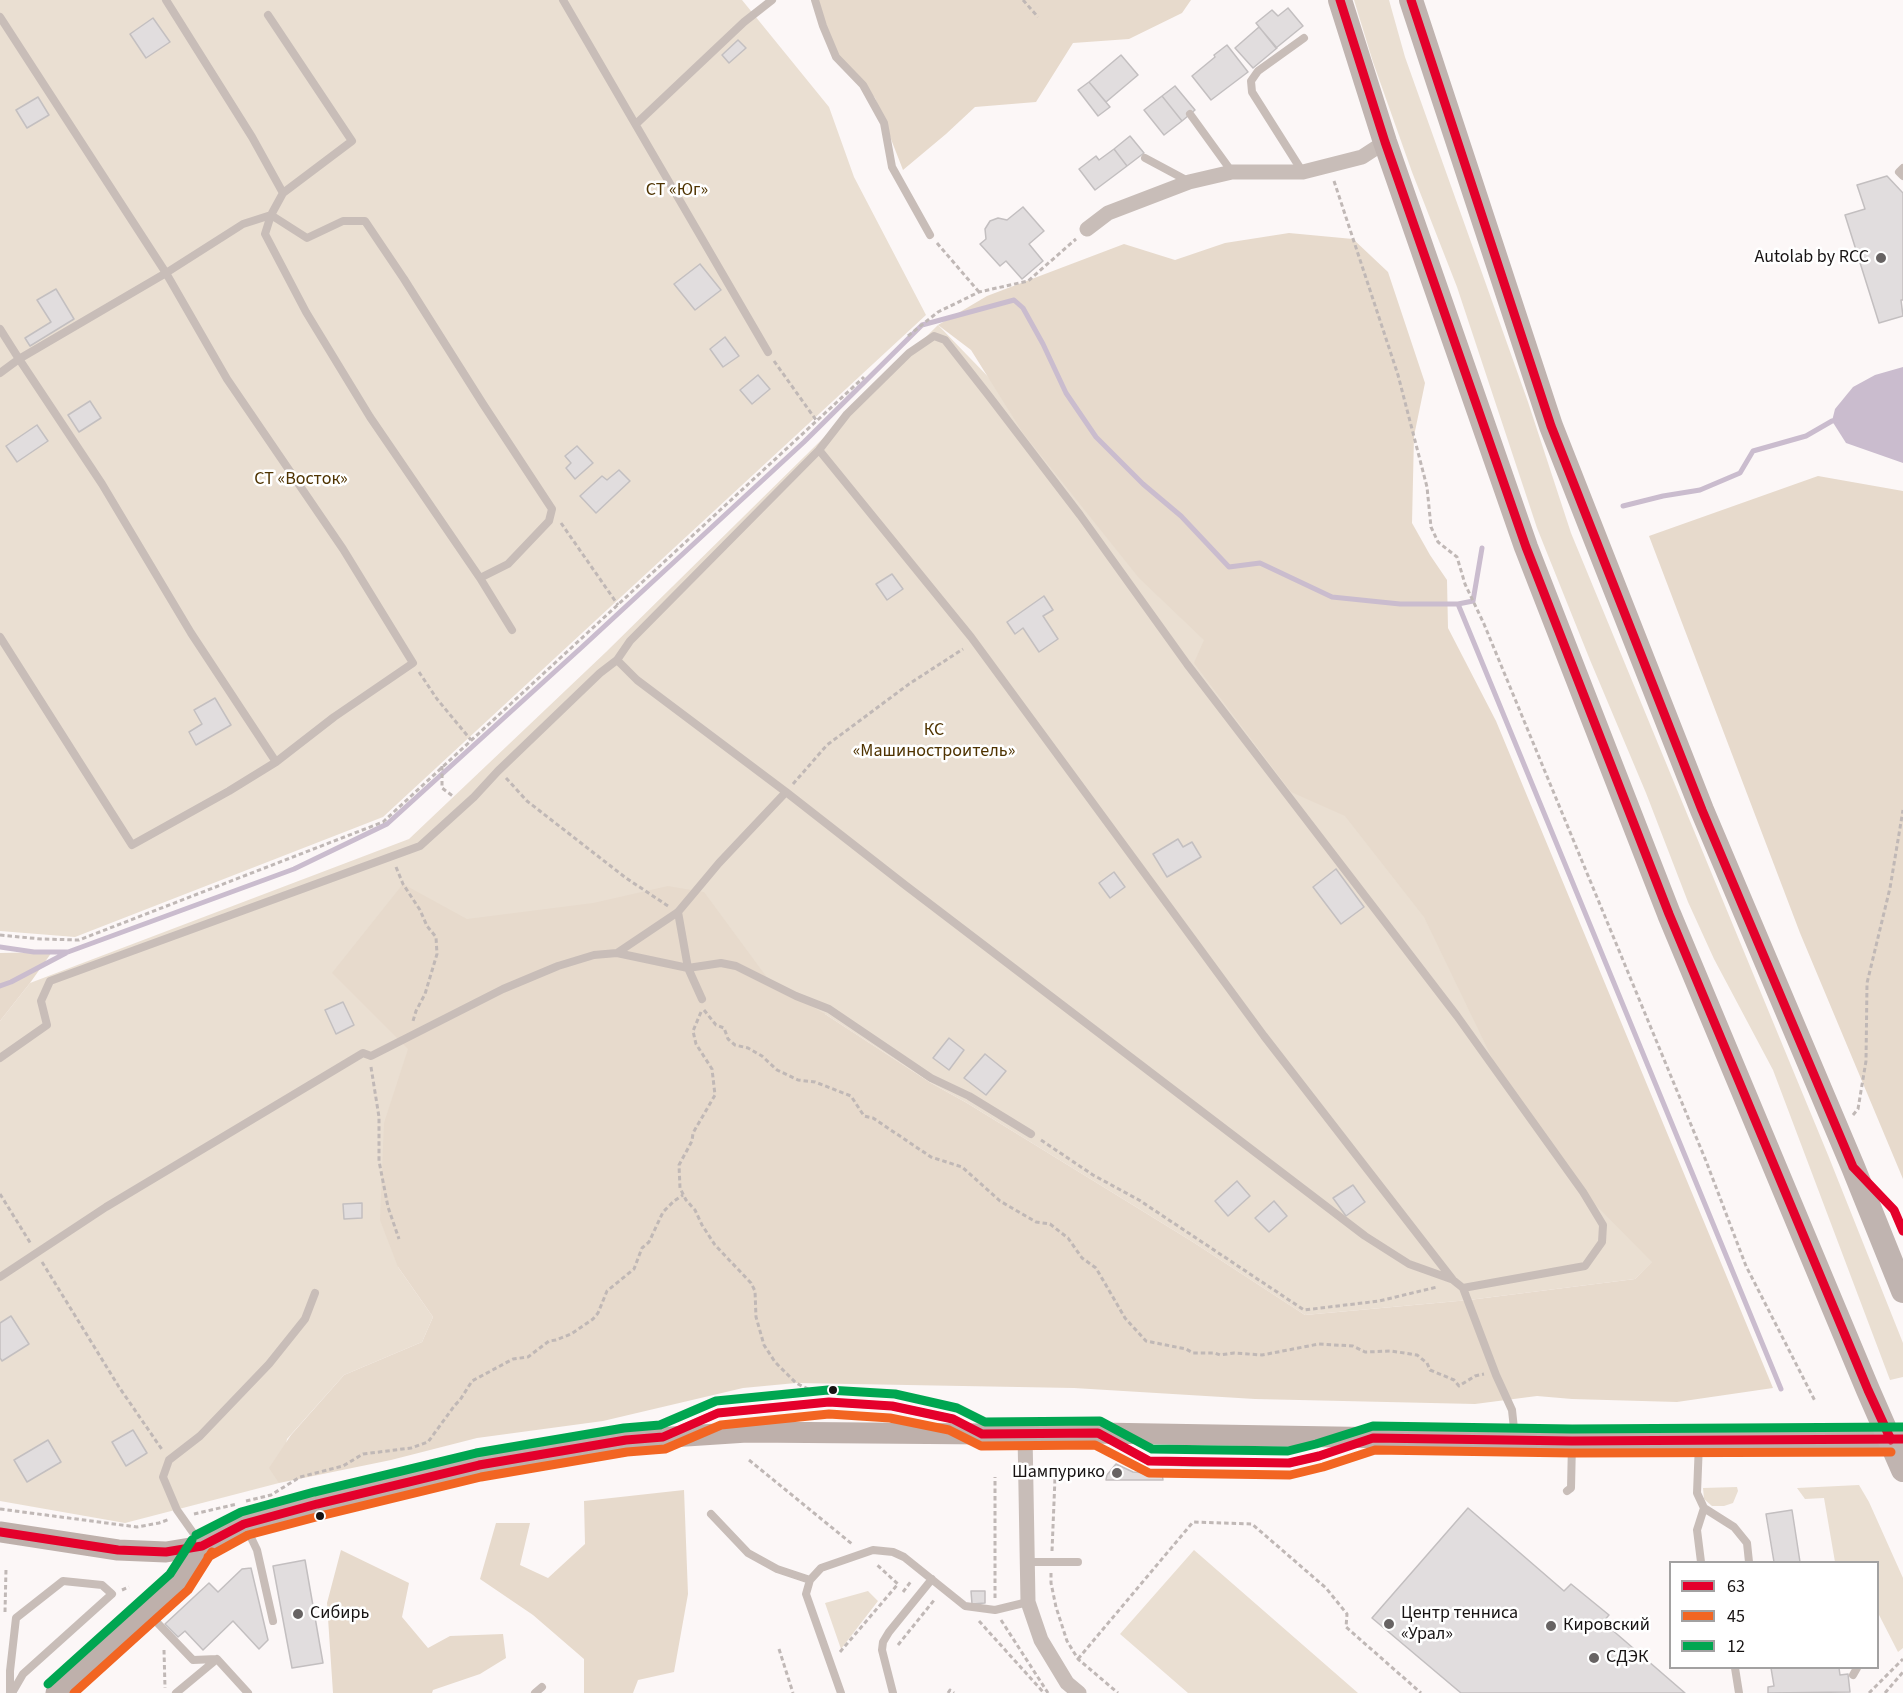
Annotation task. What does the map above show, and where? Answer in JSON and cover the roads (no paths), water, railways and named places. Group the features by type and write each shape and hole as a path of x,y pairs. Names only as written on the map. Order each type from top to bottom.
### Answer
{"main road":[{"path":"1340,0 1385,142 1526,547 1660,892 1863,1379 1897,1440 1903,1470"},
{"path":"1411,0 1551,426 1702,810 1903,1291"},
{"path":"0,1532 118,1550 166,1552 202,1546 244,1524 479,1465 626,1440 747,1432 1098,1433 1572,1441 1897,1440"},
{"path":"56,1693 179,1581 202,1546"}],"street":[{"path":"1087,229 1108,213 1189,182 1232,172 1303,172 1362,157 1385,142"},
{"path":"1025,1434 1028,1602 1041,1640 1067,1683 1079,1693"}],"lane":[{"path":"166,0 252,137 283,193"},
{"path":"563,0 768,352"},
{"path":"636,124 744,22 772,0"},
{"path":"815,0 836,57 862,85 884,123 892,167 930,235"},
{"path":"268,15 352,141 283,193 271,215 265,234 306,312 370,417 480,578 512,630"},
{"path":"0,17 166,273 227,379 343,549 413,663 334,717 276,762 230,791 132,844 0,637"},
{"path":"1303,172 1252,92 1251,81 1258,70 1304,38"},
{"path":"1190,114 1232,172"},
{"path":"1145,158 1189,182"},
{"path":"1903,168 1899,172 1903,176"},
{"path":"0,373 243,224 271,215"},
{"path":"271,215 307,238 343,221 365,221 552,509 549,521 508,564 480,578"},
{"path":"0,329 102,484 191,633 276,762"},
{"path":"0,1058 47,1025 41,1001 50,981 420,846 474,797 600,673 617,660 630,641 819,450 847,414 909,353 934,336 945,340 996,405 1141,598 1187,664 1457,1016 1583,1192 1603,1225 1602,1242 1585,1266 1463,1288"},
{"path":"819,450 975,642 1264,1036 1453,1280 1463,1288 1512,1410 1515,1439"},
{"path":"617,660 637,680 1365,1236 1409,1264 1453,1280"},
{"path":"617,953 678,912 707,877 786,792"},
{"path":"678,912 688,968 702,999"},
{"path":"0,1277 106,1207 363,1053 371,1056 503,989 558,966 594,955 617,953 688,968 721,963 736,966 796,996 829,1009 931,1078 969,1095 1031,1134"},
{"path":"1853,1167 1894,1210 1903,1231"},
{"path":"202,1546 180,1515 163,1477 170,1460 200,1436 269,1364 305,1319 315,1293"},
{"path":"663,1437 718,1413 829,1402 903,1408 953,1419 982,1434"},
{"path":"1567,1491 1571,1488 1572,1441"},
{"path":"1699,1441 1697,1493 1704,1508 1734,1527 1747,1544 1749,1561"},
{"path":"1701,1561 1697,1530 1704,1508"},
{"path":"711,1514 748,1553 777,1569 810,1580"},
{"path":"244,1524 257,1550 273,1621"},
{"path":"841,1693 807,1594 810,1580 821,1568 873,1550 893,1552 904,1557 965,1606 995,1610 1028,1602"},
{"path":"1026,1562 1078,1562"},
{"path":"893,1693 882,1650 883,1642 932,1579"},
{"path":"63,1581 102,1585 112,1594 23,1674 11,1693 16,1618 63,1581"},
{"path":"146,1611 193,1660 217,1659"},
{"path":"176,1693 217,1659"},
{"path":"217,1659 248,1693"},
{"path":"1735,1669 1739,1693"},
{"path":"535,1693 542,1687"}],"waterway":[{"path":"0,947 34,952 68,952 294,869 387,824 804,442 922,325 1014,300 1023,308 1066,393 1096,437 1143,484 1181,516 1229,567 1260,563 1332,597 1400,604 1458,604 1473,601 1482,548"},
{"path":"1623,506 1700,490 1740,473 1753,451 1806,436 1837,420"},
{"path":"1458,604 1781,1389"},
{"path":"0,986 66,953"}],"place":[{"name":"Autolab by RCC","path":"1881,258"},
{"name":"Шампурико","path":"1117,1473"},
{"name":"Сибирь","path":"298,1614"},
{"name":"Центр тенниса «Урал»","path":"1389,1624"},
{"name":"Кировский","path":"1551,1626"},
{"name":"СДЭК","path":"1594,1658"}],"park label":[{"name":"СТ «Юг»","path":"677,191"},
{"name":"СТ «Восток»","path":"301,480"},
{"name":"КС «Машиностроитель»","path":"934,741"}]}
